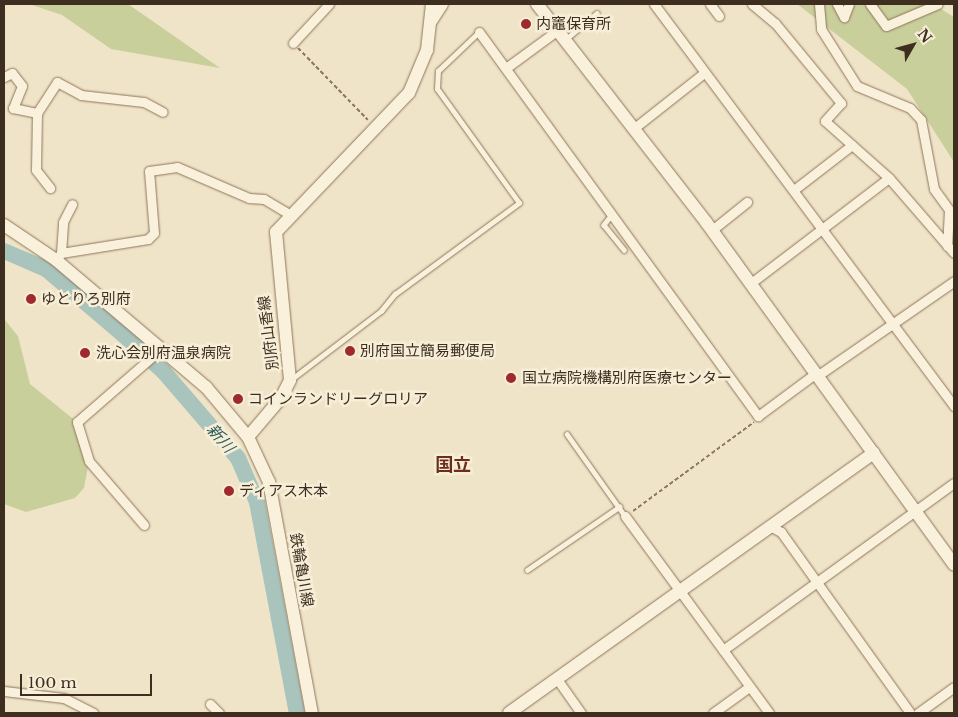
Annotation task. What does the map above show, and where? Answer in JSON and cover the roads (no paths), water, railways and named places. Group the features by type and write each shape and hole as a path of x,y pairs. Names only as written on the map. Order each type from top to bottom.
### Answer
{"street":[{"path":"293,43 330,4"},
{"name":"別府山香線","path":"248,437 281,398 290,380 274,242 289,214 377,127 409,92 432,21 432,4"},
{"path":"432,21 443,4"},
{"path":"537,4 712,230 954,565"},
{"path":"654,4 704,73 795,189 954,406"},
{"path":"710,4 720,16"},
{"path":"752,4 775,23 841,103 825,121 889,178 954,253"},
{"path":"819,4 821,29 856,86 910,108 921,120 934,189 949,210 947,246"},
{"path":"837,4 844,17 849,4"},
{"path":"870,4 886,26 938,4"},
{"path":"479,32 758,416 954,281"},
{"path":"506,68 561,35"},
{"path":"4,77 12,73 22,86 13,108 37,113"},
{"path":"634,129 704,73"},
{"path":"50,188 36,170 37,113 57,82 81,95 144,102 163,112"},
{"path":"795,189 852,145"},
{"path":"59,256 148,239 154,232 149,171 177,167 249,198 264,199 289,214"},
{"path":"750,283 889,178"},
{"path":"712,230 747,202"},
{"path":"59,256 63,222 72,204"},
{"path":"4,224 59,256 161,349 206,387 248,437"},
{"path":"144,525 89,461 77,422 161,349"},
{"name":"鉄輪亀川線","path":"248,437 261,459 270,490 312,713"},
{"path":"509,713 679,590 874,454"},
{"path":"723,650 954,483"},
{"path":"625,516 769,713"},
{"path":"770,526 781,532 910,713"},
{"path":"557,679 581,713"},
{"path":"713,713 749,687"},
{"path":"918,713 954,687"},
{"path":"4,691 64,698 93,713"},
{"path":"210,704 219,713"}],"lane":[{"path":"561,35 598,13"},
{"path":"290,380 381,311 395,294 519,203 437,89 438,71 479,32"},
{"path":"613,214 604,225 624,250"},
{"path":"567,434 625,516"},
{"path":"527,570 619,507"}],"waterway":[{"name":"新川","path":"4,251 46,269 127,338 164,372 238,458 257,502 297,713"}],"place":[{"name":"内竈保育所","path":"526,24"},
{"name":"ゆとりろ別府","path":"31,299"},
{"name":"別府国立簡易郵便局","path":"350,351"},
{"name":"洗心会別府温泉病院","path":"85,353"},
{"name":"国立病院機構別府医療センター","path":"511,378"},
{"name":"コインランドリーグロリア","path":"238,399"},
{"name":"ディアス木本","path":"229,491"}],"district":[{"name":"国立","path":"453,465"}]}
